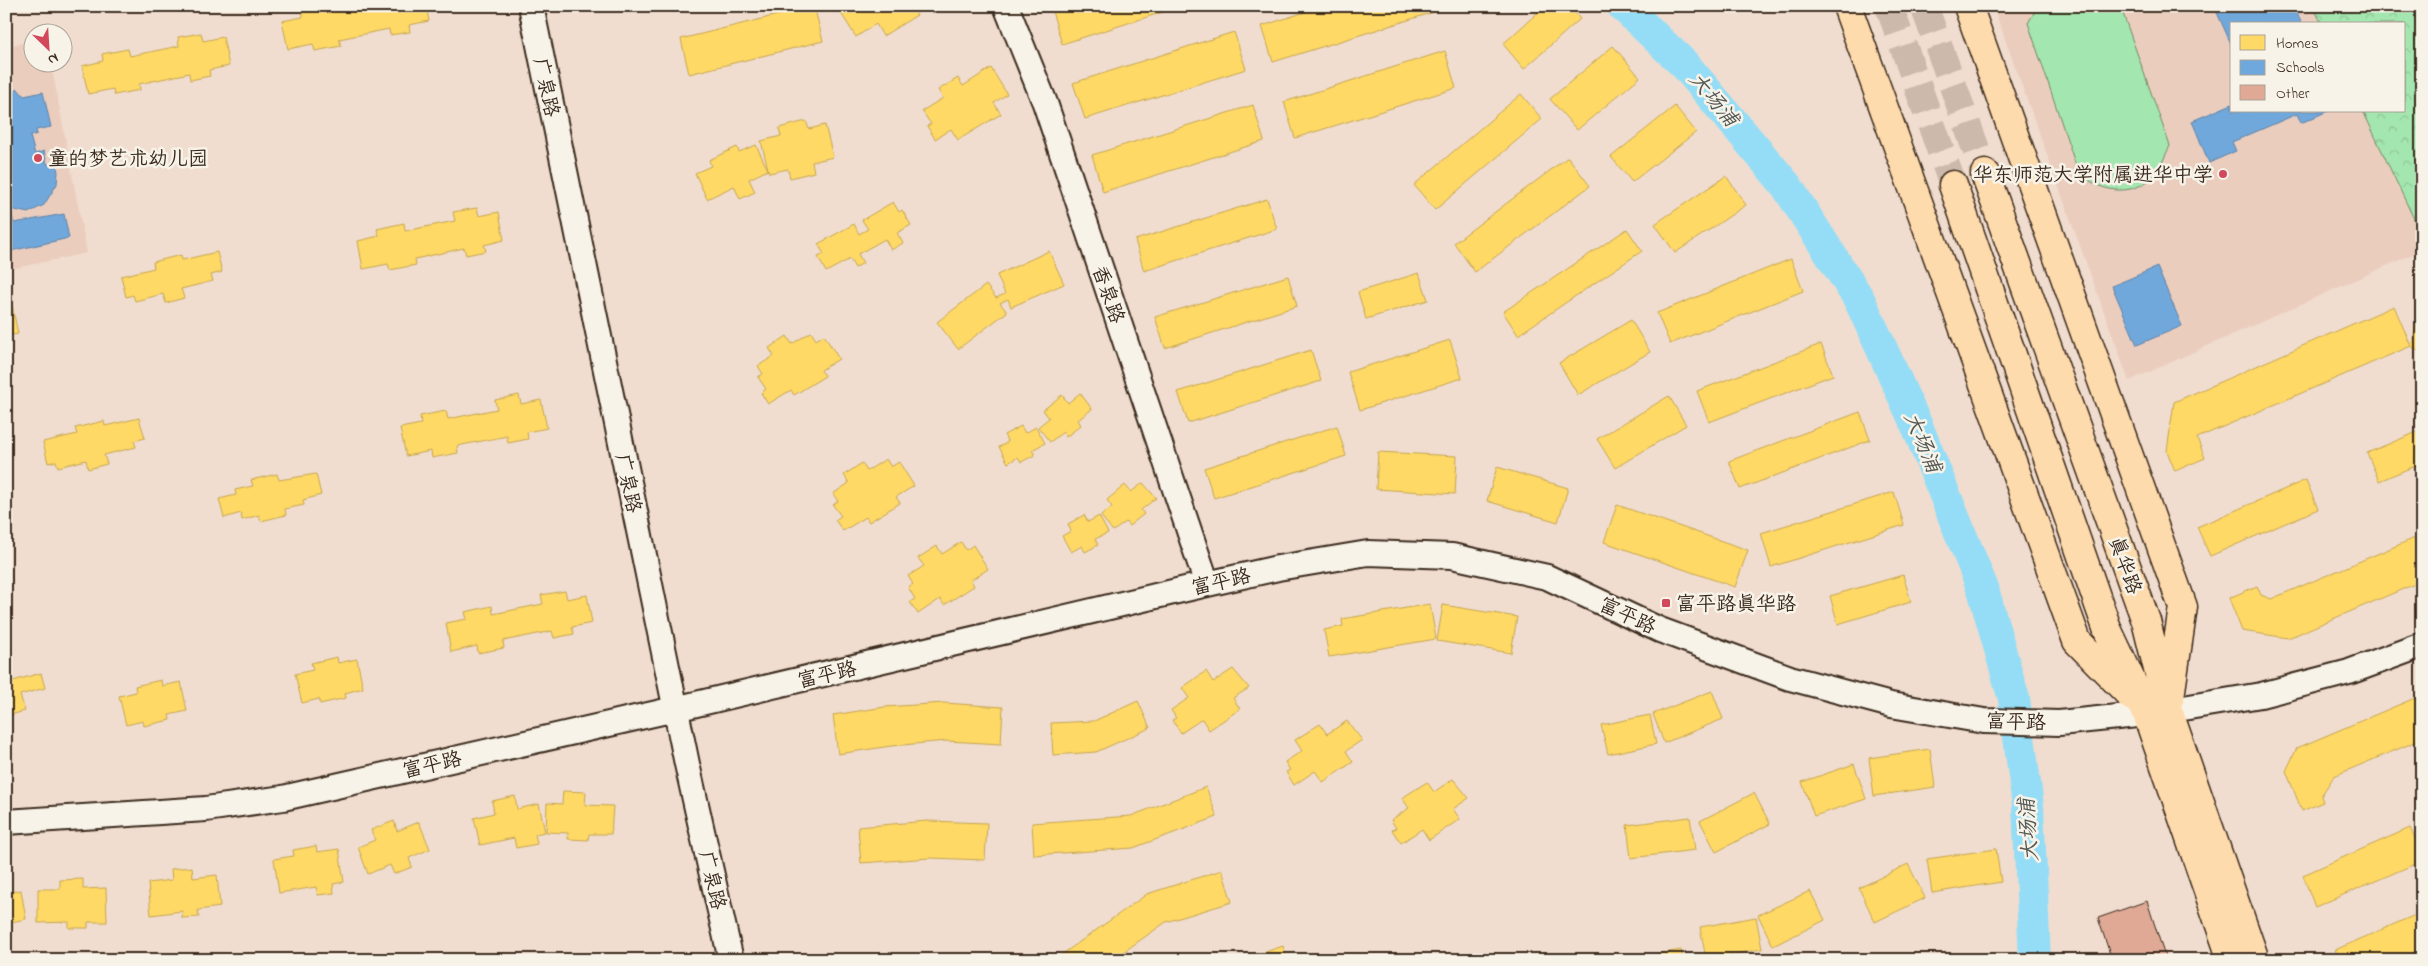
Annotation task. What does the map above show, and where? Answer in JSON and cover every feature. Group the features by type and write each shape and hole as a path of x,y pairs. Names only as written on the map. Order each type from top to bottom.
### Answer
{"main road":[{"path":"1847,6 2077,640 2158,712 2183,607 1968,6"},
{"name":"真华路","path":"1984,174 2146,621 2158,712 2232,960"},
{"name":"真华路","path":"1954,186 2108,631 2158,712 2255,960"}],"street":[{"name":"广泉路","path":"531,6 676,709 731,960"},
{"name":"香泉路","path":"1006,6 1045,103 1207,584"},
{"name":"富平路","path":"6,822 206,809 282,798 676,709 1207,584 1278,568 1368,553 1452,556 1547,577 1660,630 1790,678 1891,705 1984,721 2059,723 2158,712 2261,695 2349,672 2422,645"}],"shaded area":[{"name":"华东师范大学附属进华中学","path":"1993,6 2313,6 2321,22 2230,22 2230,112 2363,112 2422,236 2422,250 2129,381"},
{"name":"童的梦艺术幼儿园","path":"22,43 22,72 53,72 87,253 6,270 6,46"}],"green space":[{"path":"2038,6 2121,8 2170,146 2155,174 2146,182 2126,190 2104,188 2085,177 2077,169 2028,23"},
{"path":"2313,6 2422,6 2422,236 2363,112 2406,112 2406,22 2321,22"}],"building: Homes":[{"path":"329,6 330,11 356,6 426,6 429,21 409,25 410,32 390,35 389,29 339,39 341,46 315,51 313,44 288,49 282,21 303,17 302,9"},
{"path":"814,6 823,41 689,74 681,39"},
{"path":"845,6 912,6 917,15 883,36 876,24 856,37 839,10"},
{"path":"1055,6 1182,6 1062,44 1051,8"},
{"path":"1324,6 1432,6 1434,12 1273,62 1262,26"},
{"path":"1545,6 1569,6 1580,19 1524,69 1503,44"},
{"path":"1234,32 1246,69 1085,119 1073,83"},
{"path":"201,33 203,41 223,37 229,66 209,70 210,76 190,80 189,73 139,84 140,90 114,95 113,89 88,94 82,66 103,61 102,54 128,49 130,56 179,46 178,37"},
{"path":"1613,46 1640,77 1577,130 1550,99"},
{"path":"1445,51 1456,88 1295,138 1284,102"},
{"path":"991,68 1007,94 994,103 1001,114 958,140 951,129 935,139 927,126 931,124 922,111 943,98 938,90 958,78 963,86"},
{"path":"1521,94 1542,119 1435,210 1414,185"},
{"path":"1253,105 1264,141 1103,192 1092,155"},
{"path":"1675,106 1696,132 1632,182 1611,157"},
{"path":"806,121 809,129 825,125 833,157 812,162 814,172 790,178 788,169 769,173 761,141 781,136 779,128"},
{"path":"756,145 768,170 749,179 755,192 740,199 734,186 707,199 695,173 711,166 709,160 737,147 739,152"},
{"path":"1568,157 1590,186 1475,272 1454,243"},
{"path":"1726,176 1746,205 1675,253 1655,224"},
{"path":"1267,199 1277,229 1144,271 1135,240"},
{"path":"893,202 899,212 902,210 911,225 897,233 903,243 891,250 885,239 858,254 863,263 855,268 850,259 826,272 818,257 824,254 818,244 854,224 859,234 868,229 862,220"},
{"path":"477,208 479,216 499,212 504,240 484,245 486,251 466,255 464,248 415,259 416,265 390,270 388,264 363,269 358,241 379,236 377,229 404,223 405,231 455,221 453,212"},
{"path":"1627,229 1642,251 1518,335 1503,312"},
{"path":"1049,251 1064,284 1011,307 1008,299 1000,303 1007,312 958,349 937,322 986,285 996,298 1005,294 997,275"},
{"path":"217,252 222,272 211,275 213,281 181,289 184,298 166,303 163,294 135,301 133,295 126,297 121,276 154,268 153,262 181,255 182,260"},
{"path":"1791,259 1803,291 1670,344 1657,313"},
{"path":"1419,273 1428,300 1366,319 1358,292"},
{"path":"1288,276 1297,306 1165,348 1155,317"},
{"path":"12,305 18,334 6,336 6,307"},
{"path":"2394,306 2411,346 2197,438 2205,458 2175,471 2167,451 2174,402"},
{"path":"2422,316 2422,353 2411,346 2419,317"},
{"path":"1631,320 1650,352 1578,395 1559,363"},
{"path":"811,332 816,340 824,335 839,359 821,370 825,376 794,395 791,390 768,404 761,393 766,389 758,377 763,374 758,366 774,356 769,348 787,336 792,344"},
{"path":"1450,340 1462,378 1360,410 1348,372"},
{"path":"1821,344 1833,375 1709,422 1697,391"},
{"path":"1311,350 1321,381 1188,423 1178,392"},
{"path":"1080,393 1092,409 1078,420 1081,425 1066,437 1063,432 1050,442 1038,427 1049,418 1043,410 1062,395 1068,403"},
{"path":"519,395 521,404 541,400 547,428 527,432 528,439 508,443 507,436 457,446 458,453 432,458 431,451 406,456 400,428 421,424 420,416 446,411 448,419 497,409 495,400"},
{"path":"1669,396 1686,425 1615,468 1597,439"},
{"path":"1860,412 1870,440 1740,489 1729,461"},
{"path":"139,418 145,438 134,441 136,447 104,455 107,464 88,469 86,460 58,467 56,461 48,463 43,442 77,434 75,428 104,421 105,426"},
{"path":"1021,426 1025,433 1036,427 1045,443 1032,450 1035,455 1021,462 1018,457 1008,463 999,447 1008,442 1004,435"},
{"path":"1337,426 1346,456 1214,498 1204,468"},
{"path":"2422,430 2422,463 2379,481 2367,453"},
{"path":"1378,452 1457,456 1455,494 1376,489"},
{"path":"886,459 891,467 899,462 914,486 896,497 900,503 869,522 866,517 843,531 835,520 841,516 833,505 838,501 833,494 849,483 844,475 862,463 867,471"},
{"path":"1497,467 1568,488 1558,522 1487,501"},
{"path":"277,474 279,480 316,474 321,495 303,500 304,505 285,509 286,515 261,521 259,515 242,520 241,513 224,518 219,499 236,495 235,490 253,486 251,480"},
{"path":"2306,480 2318,509 2210,556 2197,527"},
{"path":"1143,483 1156,498 1141,510 1144,514 1129,526 1126,522 1113,531 1101,516 1112,507 1107,500 1125,485 1131,492"},
{"path":"1894,492 1904,525 1771,567 1761,533"},
{"path":"1617,505 1748,550 1735,587 1604,542"},
{"path":"1084,515 1088,522 1099,516 1108,533 1095,539 1098,545 1085,552 1082,546 1071,552 1062,536 1071,531 1068,524"},
{"path":"2422,535 2422,581 2288,638 2242,631 2229,598 2257,586 2261,595 2271,599"},
{"path":"961,542 966,550 973,545 988,569 971,580 974,586 944,605 940,599 918,614 910,602 915,599 908,587 913,584 908,576 924,566 918,558 937,546 942,554"},
{"path":"1903,575 1911,602 1838,624 1830,596"},
{"path":"565,591 567,599 587,595 592,623 572,627 574,634 554,638 552,631 503,641 504,648 478,653 477,646 451,652 446,623 467,619 465,612 492,606 493,614 543,604 541,595"},
{"path":"1430,604 1436,639 1329,657 1324,630 1343,626 1342,619"},
{"path":"1443,605 1517,617 1511,653 1437,641"},
{"path":"337,657 338,663 357,659 363,688 345,693 346,698 320,704 319,699 302,703 295,674 313,670 311,663"},
{"path":"1233,669 1249,688 1233,698 1240,709 1209,730 1202,719 1181,733 1172,720 1176,718 1171,710 1189,698 1182,688 1206,671 1213,682"},
{"path":"41,673 45,688 20,695 25,711 6,716 6,683"},
{"path":"161,680 162,686 181,682 187,711 169,715 170,720 144,726 143,721 126,725 119,696 136,692 135,686"},
{"path":"1712,691 1723,719 1664,743 1653,714"},
{"path":"2422,695 2422,739 2334,776 2321,796 2323,802 2302,811 2286,771 2297,748"},
{"path":"1138,701 1150,728 1096,752 1053,755 1051,723 1094,721"},
{"path":"944,703 1003,707 1001,744 947,741 891,746 838,754 833,715 885,707"},
{"path":"1650,715 1656,744 1608,754 1601,725"},
{"path":"1347,721 1362,740 1346,751 1353,762 1323,782 1315,771 1294,785 1286,772 1290,770 1285,762 1302,751 1295,740 1320,724 1327,734"},
{"path":"1930,749 1935,787 1874,796 1869,758"},
{"path":"1854,764 1866,799 1814,816 1802,782"},
{"path":"1453,779 1469,798 1453,809 1460,819 1429,840 1422,829 1401,843 1392,830 1396,828 1391,820 1409,808 1402,798 1427,782 1434,792"},
{"path":"1206,787 1217,817 1133,848 1034,855 1032,823 1131,816"},
{"path":"563,791 586,792 585,805 613,806 611,834 589,834 588,840 568,839 568,833 546,832 547,803 562,804"},
{"path":"1754,793 1770,824 1716,852 1700,821"},
{"path":"515,796 517,809 539,804 545,832 535,834 537,844 516,848 514,838 480,845 474,818 494,813 492,801"},
{"path":"1690,817 1695,850 1631,858 1627,825"},
{"path":"394,821 397,831 419,822 430,849 409,858 412,867 394,874 390,865 368,874 358,847 375,840 371,830"},
{"path":"927,821 987,823 985,860 930,858 861,863 858,827"},
{"path":"2410,828 2422,853 2422,861 2315,907 2303,875"},
{"path":"316,846 317,852 339,849 344,882 333,884 334,893 318,895 316,887 279,893 274,859 294,856 293,850"},
{"path":"1996,849 2001,882 1932,893 1927,859"},
{"path":"1908,864 1925,898 1875,922 1859,888"},
{"path":"192,867 193,878 217,875 220,907 198,910 199,917 182,918 182,911 151,915 148,883 172,880 171,869"},
{"path":"1222,870 1232,902 1166,922 1112,960 1057,958 1147,894"},
{"path":"83,879 83,889 106,888 107,922 88,922 88,928 69,928 69,922 38,923 38,889 60,889 60,880"},
{"path":"21,890 26,919 11,922 12,929 6,930 6,893"},
{"path":"1810,891 1825,920 1773,946 1758,915"},
{"path":"2422,912 2422,949 2396,960 2340,960 2335,950"},
{"path":"1756,917 1762,949 1706,959 1700,927"},
{"path":"1283,946 1288,960 1241,960"},
{"path":"1681,950 1683,960 1622,960"}],"building: Schools":[{"path":"2214,6 2294,6 2301,22 2230,22 2230,42"},
{"path":"17,88 24,96 43,92 51,127 36,130 37,134 30,136 35,154 44,151 47,164 56,162 58,172 57,184 44,205 28,213 10,209 14,223 64,214 69,238 6,252 6,125 11,124 10,99"},
{"path":"2230,105 2230,112 2326,112 2301,123 2297,114 2232,142 2236,151 2209,163 2192,121"},
{"path":"2157,267 2182,326 2137,345 2112,286"}],"building: Other":[{"path":"2147,901 2166,960 2112,960 2098,918"}],"waterway":[{"name":"大场浦","path":"1623,6 1685,65 1786,185 1859,299 1917,426 1983,589 2014,699 2028,806 2035,960"}],"tunnel":[{"path":"1889,6 1953,185"},
{"path":"1924,6 1985,174"}],"place":[{"name":"童的梦艺术幼儿园","path":"38,158"},
{"name":"华东师范大学附属进华中学","path":"2223,174"},
{"name":"富平路真华路","path":"1666,603"}]}
